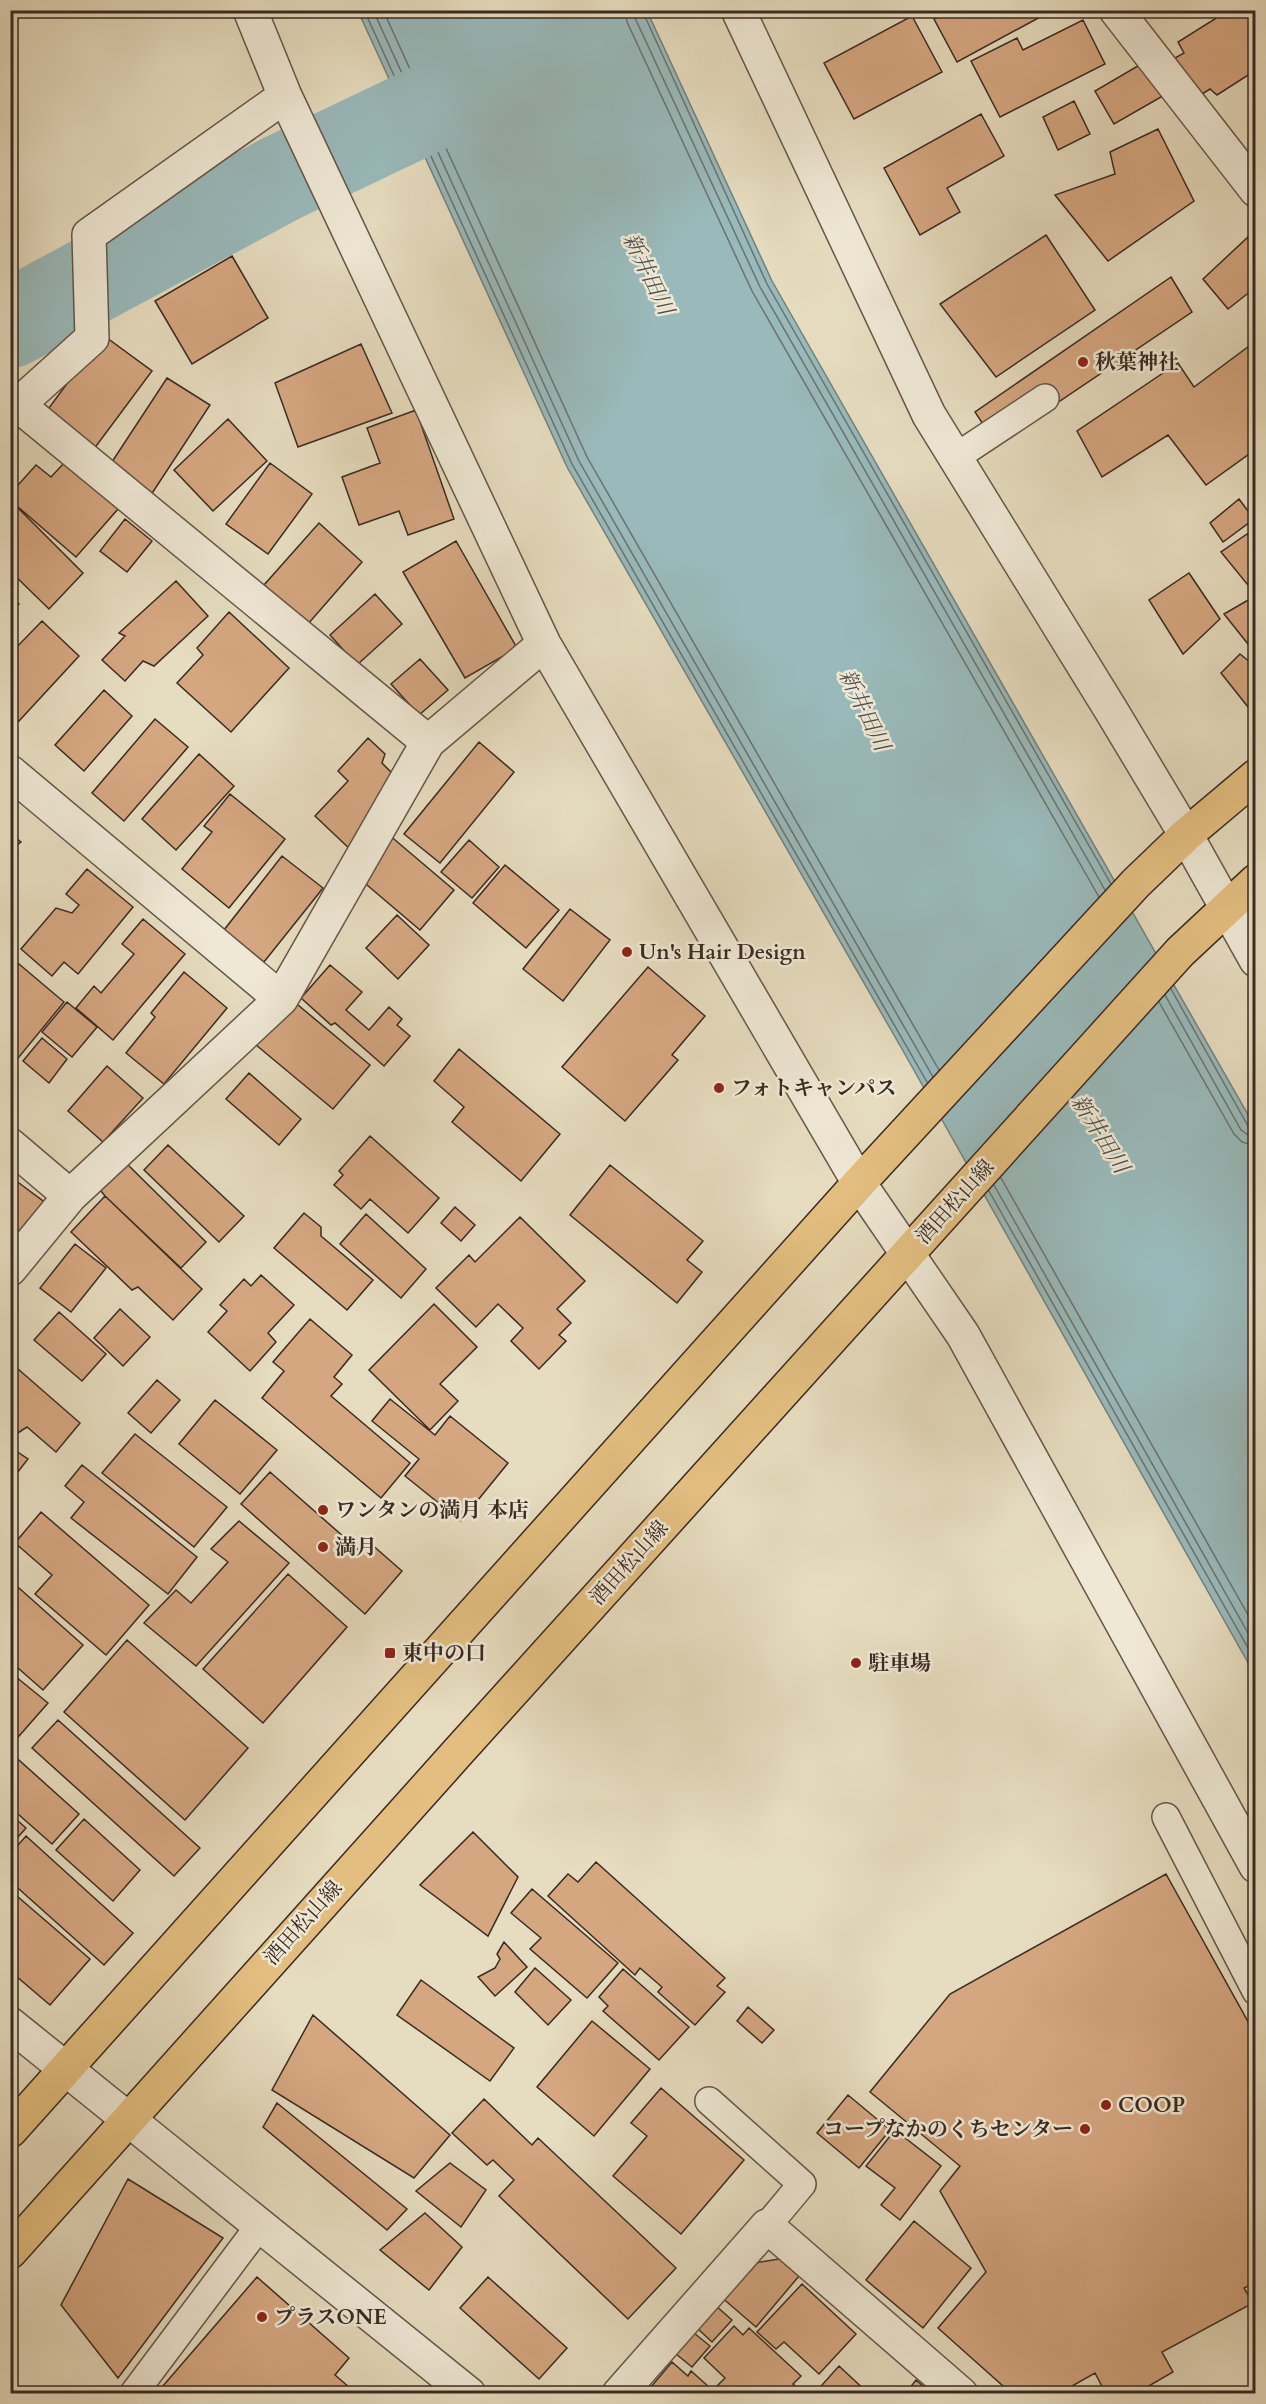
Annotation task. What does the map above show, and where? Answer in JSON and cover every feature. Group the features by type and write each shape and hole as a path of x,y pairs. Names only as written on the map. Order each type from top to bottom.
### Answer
{"main road":[{"path":"10,2131 64,2068 627,1445 859,1183 908,1133 1136,883 1186,835 1256,776"},
{"name":"酒田松山線","path":"10,2252 324,1899 1180,952 1256,881"}],"street":[{"path":"250,10 285,96 544,644 859,1183 963,1335 1256,1866"},
{"path":"738,10 929,415 1186,835 1256,960"},
{"path":"1116,10 1256,190"},
{"path":"285,96 89,235 92,338 14,408 428,742"},
{"path":"10,1269 70,1196 280,999 428,742 544,644"},
{"path":"10,772 280,999"},
{"path":"10,1145 70,1196"},
{"path":"10,2024 469,2394"},
{"path":"619,2394 767,2226 961,2394"}],"lane":[{"path":"956,457 1045,398"},
{"path":"1166,1817 1256,1991"},
{"path":"708,2101 802,2184 767,2226"},
{"path":"134,2393 260,2225"}],"water":[{"name":"新井田川","path":"358,11 647,11 772,281 1255,1127 1255,1675 902,1049 567,467"}],"building":[{"path":"951,10 1053,10 957,62 934,19"},
{"path":"1229,10 1256,10 1256,70 1217,95 1210,89 1199,96 1175,58 1184,53 1178,42"},
{"path":"912,16 942,72 854,119 824,63"},
{"path":"1083,20 1105,64 1000,117 971,61 1017,38 1023,50"},
{"path":"1148,60 1168,93 1114,124 1095,91"},
{"path":"1074,101 1090,134 1058,150 1043,117"},
{"path":"981,114 1004,156 947,188 960,212 920,235 884,168"},
{"path":"1158,129 1194,201 1108,261 1055,195 1115,174 1110,152"},
{"path":"1046,235 1095,310 996,377 940,304"},
{"path":"1248,237 1256,245 1256,287 1228,309 1203,279"},
{"path":"232,256 268,318 192,364 155,301"},
{"name":"秋葉神社","path":"1171,277 1192,312 996,444 975,412"},
{"path":"103,335 152,371 91,453 43,416"},
{"path":"1256,341 1256,449 1206,485 1168,435 1102,477 1077,431 1178,363 1194,387"},
{"path":"361,344 392,413 298,447 275,383"},
{"path":"167,378 210,405 147,501 104,474"},
{"path":"416,410 454,519 408,535 399,511 359,525 342,477 380,463 367,428"},
{"path":"228,419 267,461 213,511 174,470"},
{"path":"65,462 118,509 76,557 10,500 10,494 36,465 51,477"},
{"path":"270,463 312,494 268,554 226,524"},
{"path":"1239,499 1254,519 1223,542 1210,523"},
{"path":"12,502 83,573 49,609 10,571"},
{"path":"125,519 152,541 127,572 100,551"},
{"path":"319,523 362,562 308,624 264,585"},
{"path":"1247,534 1253,543 1256,541 1256,595 1221,552"},
{"path":"456,541 517,648 465,678 403,572"},
{"path":"1189,573 1220,619 1183,654 1149,600"},
{"path":"176,581 208,616 154,666 143,661 125,681 102,660 125,636 119,633"},
{"path":"375,594 402,624 357,665 330,635"},
{"path":"10,597 19,604 10,613"},
{"path":"1250,599 1256,605 1256,654 1224,614"},
{"path":"229,612 289,668 231,732 177,683 203,655 197,648"},
{"path":"42,621 79,656 19,721 10,714 10,654"},
{"path":"1240,654 1256,667 1256,717 1221,673"},
{"path":"420,659 448,690 419,715 391,684"},
{"path":"104,690 132,716 84,771 55,745"},
{"path":"155,719 188,747 124,821 92,793"},
{"path":"368,738 385,754 382,763 411,792 354,853 315,816 348,781 338,771"},
{"path":"479,742 514,772 440,863 404,834"},
{"path":"199,754 234,786 176,850 142,819"},
{"path":"230,794 285,839 229,908 182,869 212,832 204,826"},
{"path":"10,833 21,842 11,850 18,855 10,864"},
{"path":"388,834 454,890 420,930 354,874"},
{"path":"469,840 499,867 472,898 441,872"},
{"path":"282,856 323,888 264,962 224,930"},
{"path":"505,865 559,910 526,948 473,903"},
{"path":"87,869 133,907 78,974 64,962 52,976 21,949 56,908 72,913 79,905 66,894"},
{"path":"570,909 610,940 563,1001 523,969"},
{"path":"397,915 429,945 398,979 366,948"},
{"path":"143,919 185,954 113,1040 76,1008 94,986 101,993 134,954 122,944"},
{"path":"19,964 64,1002 10,1068 10,974"},
{"path":"330,965 362,992 346,1010 369,1030 389,1007 402,1019 397,1025 410,1036 384,1066 335,1023 331,1025 301,998"},
{"path":"648,967 705,1016 672,1055 678,1060 625,1121 562,1067"},
{"path":"184,972 227,1008 164,1084 126,1053 155,1017 151,1013"},
{"path":"292,1000 370,1065 333,1109 256,1045"},
{"path":"67,1002 97,1027 72,1057 42,1032"},
{"path":"42,1038 67,1059 49,1083 23,1061"},
{"path":"459,1049 560,1134 521,1181 452,1122 464,1107 434,1081"},
{"path":"107,1066 143,1098 103,1142 68,1111"},
{"path":"249,1073 301,1119 279,1145 226,1099"},
{"path":"370,1136 439,1198 408,1233 370,1199 361,1209 334,1185 343,1175 339,1171"},
{"path":"168,1145 244,1216 219,1242 144,1170"},
{"path":"123,1160 206,1242 181,1268 97,1186"},
{"path":"610,1165 703,1241 687,1260 702,1272 677,1303 570,1215"},
{"path":"15,1180 47,1204 10,1253 10,1186"},
{"path":"105,1196 202,1289 173,1320 138,1287 132,1290 71,1232"},
{"path":"455,1207 475,1225 461,1241 441,1223"},
{"path":"304,1213 321,1227 321,1236 373,1280 347,1310 274,1248"},
{"path":"366,1214 426,1269 401,1298 340,1244"},
{"path":"520,1217 585,1281 557,1309 571,1323 559,1335 566,1341 539,1369 511,1341 523,1328 498,1304 476,1327 436,1288 469,1255 475,1262"},
{"path":"75,1244 106,1268 71,1312 40,1288"},
{"path":"261,1275 294,1305 268,1333 276,1342 250,1371 208,1332 227,1311 220,1305 244,1279 251,1286"},
{"path":"434,1304 477,1347 440,1384 458,1401 430,1430 369,1370"},
{"path":"120,1309 150,1337 123,1366 94,1338"},
{"path":"59,1312 106,1354 82,1381 34,1340"},
{"path":"310,1319 352,1355 334,1377 342,1384 331,1396 410,1463 381,1498 262,1398 284,1371 273,1362"},
{"path":"10,1362 80,1423 56,1452 27,1427 10,1438"},
{"path":"157,1380 180,1400 151,1433 128,1413"},
{"path":"390,1399 435,1435 450,1416 508,1463 461,1521 405,1476 419,1459 372,1421"},
{"path":"215,1400 277,1450 240,1494 179,1444"},
{"path":"135,1434 227,1507 194,1547 102,1473"},
{"path":"10,1447 28,1459 10,1482"},
{"path":"82,1465 197,1557 168,1594 71,1518 84,1502 65,1486"},
{"name":"満月","path":"270,1472 361,1552 370,1543 402,1571 365,1614 241,1504"},
{"path":"41,1512 149,1605 106,1655 35,1594 52,1575 15,1543"},
{"path":"239,1521 289,1563 196,1666 144,1623 176,1590 191,1603 228,1562 211,1549"},
{"path":"288,1574 347,1627 263,1723 203,1669"},
{"path":"10,1580 83,1645 43,1690 10,1661"},
{"path":"127,1640 248,1748 185,1820 64,1712"},
{"path":"10,1672 48,1703 12,1744 10,1743"},
{"path":"58,1720 200,1848 174,1876 32,1748"},
{"path":"10,1752 79,1814 52,1844 10,1807"},
{"path":"10,1814 26,1828 10,1846"},
{"path":"84,1819 140,1870 113,1901 56,1850"},
{"path":"473,1832 518,1877 488,1936 420,1885"},
{"path":"26,1836 133,1933 104,1965 10,1881 10,1854"},
{"path":"596,1862 725,1978 717,1986 725,1992 695,2025 658,1992 662,1987 640,1968 635,1975 548,1896 568,1874 578,1882"},
{"name":"コープなかのくちセンター","path":"1166,1874 1256,2036 1256,2282 1244,2288 1253,2303 1162,2352 1173,2372 1135,2394 1106,2394 1095,2373 1058,2394 1012,2394 938,2328 986,2272 940,2191 960,2166 870,2092 950,1994"},
{"path":"532,1889 618,1963 587,1998 530,1949 541,1938 511,1913"},
{"path":"10,1890 90,1959 50,2005 10,1971"},
{"path":"504,1942 527,1967 495,1996 478,1977 495,1968 500,1959 497,1954"},
{"path":"535,1968 571,2000 548,2025 515,1992"},
{"path":"623,1969 689,2027 659,2060 603,2011 608,2006 599,1997"},
{"path":"421,1980 514,2048 490,2081 397,2015"},
{"path":"748,2007 774,2030 762,2043 737,2021"},
{"path":"313,2015 450,2135 414,2178 272,2090"},
{"path":"592,2021 650,2069 594,2136 537,2087"},
{"path":"661,2088 744,2160 681,2234 613,2176 647,2136 631,2123"},
{"path":"848,2095 890,2130 859,2168 817,2133"},
{"path":"484,2099 532,2145 538,2138 676,2268 628,2319 499,2196 514,2180 493,2160 487,2165 452,2133"},
{"path":"277,2103 407,2209 387,2230 263,2127"},
{"path":"895,2130 941,2166 900,2220 881,2205 895,2188 866,2166"},
{"path":"450,2163 486,2190 461,2227 416,2191"},
{"path":"128,2179 223,2238 118,2378 61,2305"},
{"path":"425,2213 462,2247 429,2290 380,2250"},
{"path":"914,2221 971,2268 923,2328 866,2280"},
{"path":"779,2259 799,2276 756,2327 720,2296 748,2264"},
{"name":"プラスONE","path":"257,2277 349,2358 335,2375 357,2394 156,2394"},
{"path":"488,2277 567,2348 539,2379 460,2308"},
{"path":"802,2284 856,2334 819,2374 784,2342 776,2349 757,2332"},
{"path":"715,2305 732,2320 712,2342 696,2327"},
{"path":"734,2326 743,2335 749,2328 801,2376 793,2384 804,2394 721,2394 715,2388 725,2378 704,2358"},
{"path":"694,2333 710,2346 692,2367 676,2354"},
{"path":"672,2362 688,2376 691,2371 709,2387 703,2394 645,2394"},
{"path":"839,2366 869,2394 814,2394"},
{"path":"916,2380 932,2394 905,2394"}],"waterway":[{"path":"10,324 282,178 519,65"}],"place":[{"name":"秋葉神社","path":"1083,362"},
{"name":"Un's Hair Design","path":"627,952"},
{"name":"フォトキャンパス","path":"719,1088"},
{"name":"ワンタンの満月 本店","path":"323,1510"},
{"name":"満月","path":"323,1547"},
{"name":"東中の口","path":"390,1653"},
{"name":"駐車場","path":"856,1663"},
{"name":"COOP","path":"1106,2105"},
{"name":"コープなかのくちセンター","path":"1085,2129"},
{"name":"プラスONE","path":"262,2317"}]}
